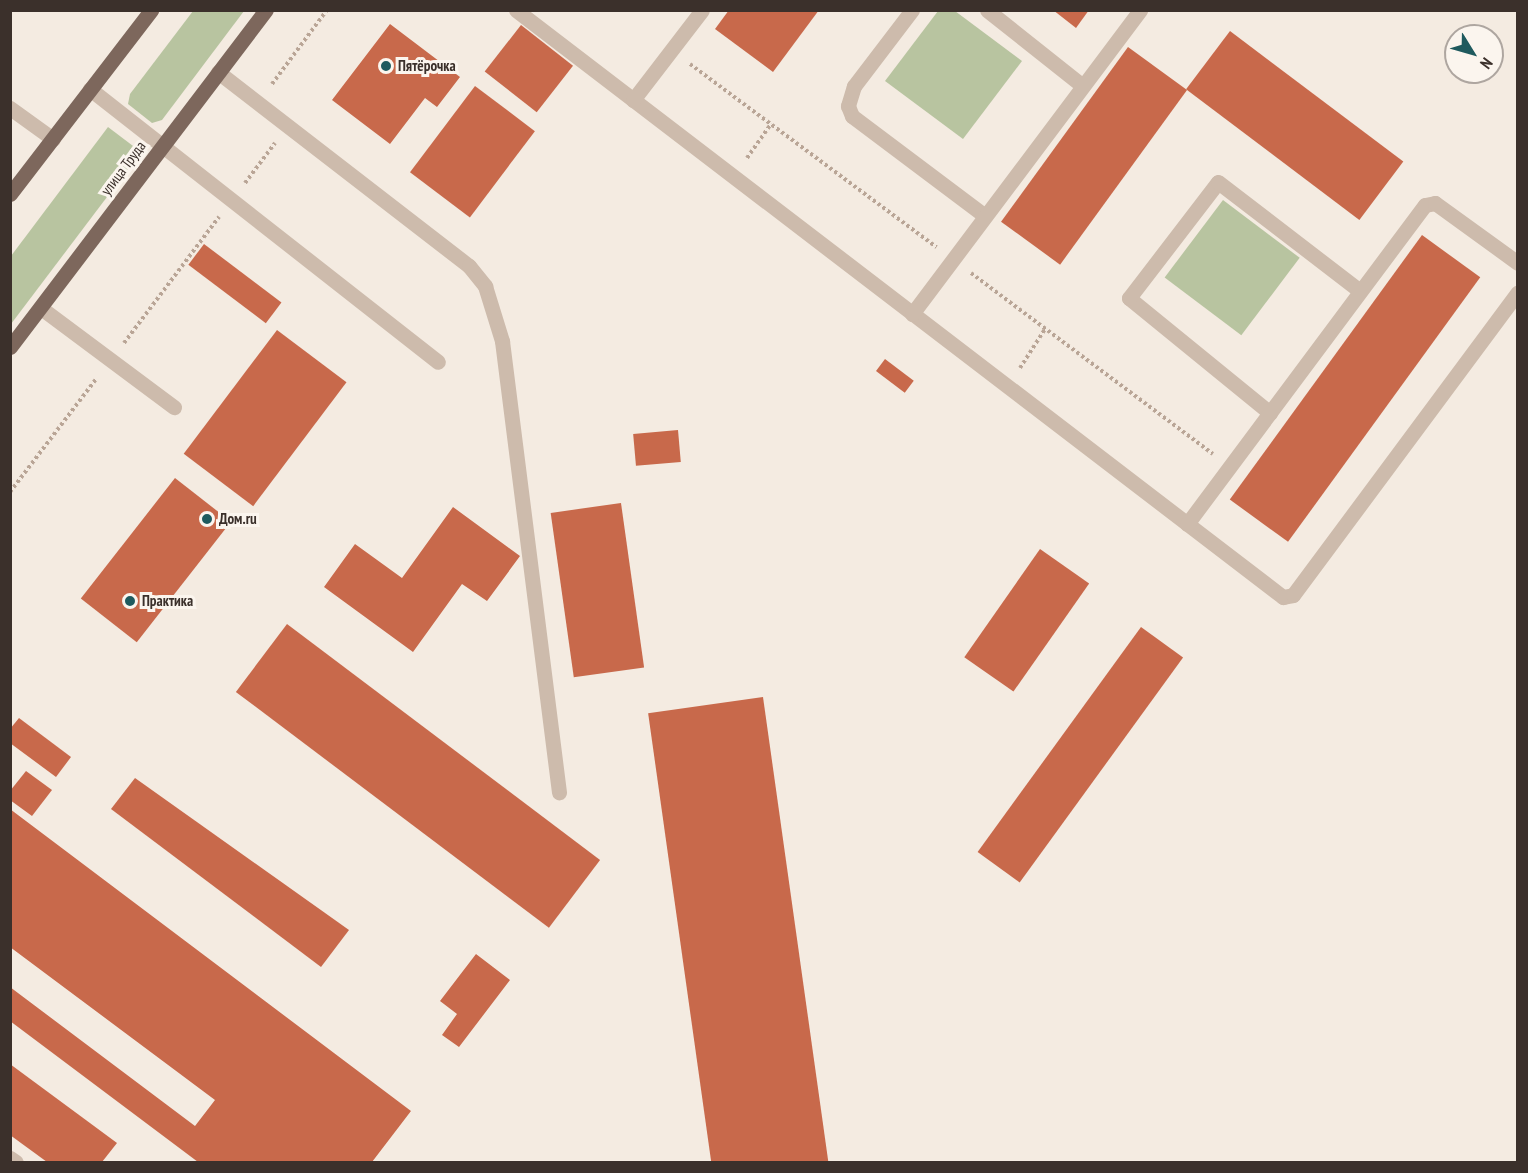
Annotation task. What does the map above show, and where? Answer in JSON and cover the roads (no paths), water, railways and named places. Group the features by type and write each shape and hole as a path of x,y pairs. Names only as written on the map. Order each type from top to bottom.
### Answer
{"main road":[{"path":"10,194 151,10"},
{"name":"улица Труда","path":"10,347 266,10"}],"lane":[{"path":"516,10 1282,597 1293,595 1518,292"},
{"path":"633,100 702,10"},
{"path":"912,10 854,86 848,106 852,116 985,216"},
{"path":"987,10 1083,86"},
{"path":"912,314 1140,10"},
{"path":"218,72 469,266 485,286 498,316 559,792"},
{"path":"90,89 438,362"},
{"path":"10,108 53,139"},
{"path":"1270,413 1129,298 1218,182 1360,291"},
{"path":"1187,524 1360,291 1430,203 1518,263"},
{"path":"41,308 174,407"},
{"path":"10,1158 16,1162"}],"place":[{"name":"Пятёрочка","path":"386,66"},
{"name":"Дом.ru","path":"207,519"},
{"name":"Практика","path":"130,601"}]}
